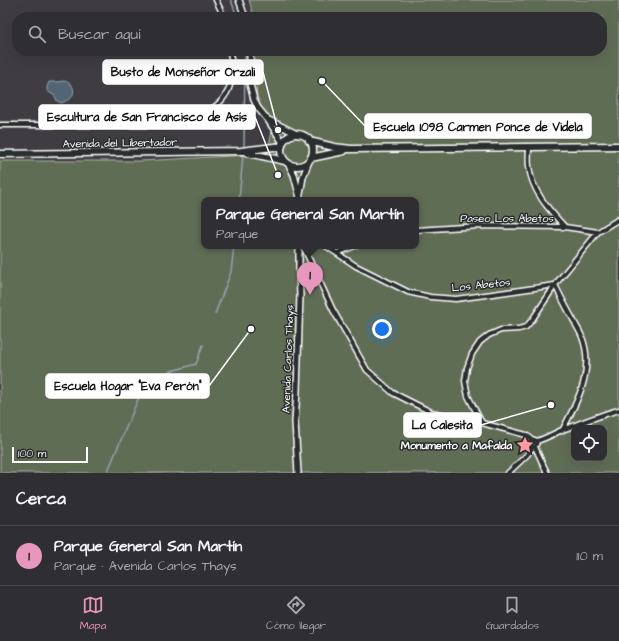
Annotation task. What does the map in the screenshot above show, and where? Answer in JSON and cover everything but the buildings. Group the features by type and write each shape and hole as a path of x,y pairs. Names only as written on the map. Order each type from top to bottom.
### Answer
{"main road":[{"path":"299,135 307,138 309,141 312,146 312,152 310,159 305,164 294,166 287,162 282,156 282,145 289,137 299,135"},
{"path":"309,141 334,147 351,149 619,146"},
{"name":"Avenida del Libertador","path":"0,154 241,151 282,145"},
{"path":"310,159 351,149"},
{"name":"Avenida del Libertador","path":"241,151 287,162"}],"street":[{"path":"216,0 222,12"},
{"path":"239,0 243,12"},
{"path":"0,124 174,125 192,120 207,113 220,103 226,95 232,73 230,56"},
{"path":"250,56 251,92 258,108 268,120 282,145"},
{"path":"268,120 299,135"},
{"path":"529,147 529,166 536,188 550,210 565,227"},
{"path":"299,197 303,177 310,159"},
{"path":"287,162 294,175 299,197"},
{"path":"482,422 468,396 465,381 467,368 472,354 480,342 489,335 501,330 526,327 555,285 598,232 619,219"},
{"name":"Paseo Los Abetos","path":"419,230 480,226 565,227 598,232"},
{"name":"Avenida Carlos Thays","path":"298,473 295,422 300,295 299,249"},
{"path":"304,249 333,310 366,370 393,394 431,412 482,422 526,435 533,444 547,473"},
{"name":"Los Abetos","path":"331,249 356,266 408,292 430,297 456,298 555,285"},
{"path":"337,253 347,249"},
{"path":"555,285 582,336 586,349 587,361 581,390 562,431"},
{"path":"508,473 527,455 533,444 609,412 619,410"}],"green space":[{"path":"249,0 619,0 619,473 0,473 0,161 141,161 249,155 268,150 272,131 257,99 255,56 607,56 607,12 253,12"}],"water":[{"path":"66,81 73,87 74,92 71,98 62,103 57,101 55,96 47,91 47,87 49,82"}],"waterway":[{"path":"231,0 235,12"},
{"path":"244,146 245,56"},
{"path":"239,197 243,155"},
{"path":"215,314 231,272 234,249"},
{"path":"107,473 147,378 196,364 203,345"}],"place":[{"name":"Escuela 1098 Carmen Ponce de Videla","path":"322,81"},
{"name":"Busto de Monseñor Orzali","path":"278,130"},
{"name":"Escultura de San Francisco de Asís","path":"278,175"},
{"name":"Parque General San Martín","path":"310,295"},
{"name":"Escuela Hogar \"Eva Perón\"","path":"251,329"},
{"name":"La Calesita","path":"551,405"},
{"name":"Monumento a Mafalda","path":"525,445"}]}
